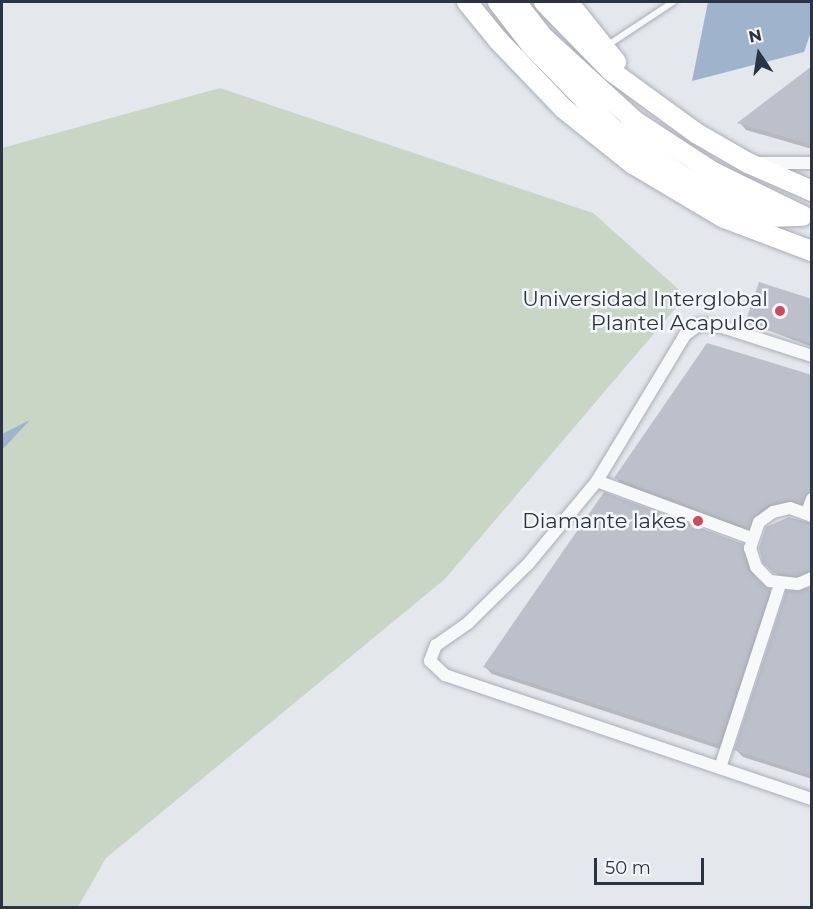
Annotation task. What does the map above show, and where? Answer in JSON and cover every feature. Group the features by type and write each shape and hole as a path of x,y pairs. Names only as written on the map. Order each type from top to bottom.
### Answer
{"main road":[{"path":"467,2 498,40 564,109 633,164 724,218 812,252"},
{"path":"498,2 537,53 612,128 682,176 767,218 807,218"},
{"path":"516,2 543,37 634,121 711,171 807,218"},
{"path":"544,2 562,24 611,70 637,87 696,133 748,163 812,190"},
{"path":"568,2 637,87"}],"street":[{"path":"748,163 812,163"},
{"path":"812,357 722,327 700,324 685,335 597,481 528,564 468,623 436,645 430,661 445,675 812,799"},
{"path":"597,481 751,538"},
{"path":"812,499 809,514 790,508 773,512 759,522 751,538 756,567 780,584 798,584 812,578"},
{"path":"720,768 780,584"}],"lane":[{"path":"604,47 673,2"}],"green space":[{"path":"220,88 593,213 686,296 445,579 106,858 78,907 2,908 2,148"}],"water":[{"path":"708,2 811,2 811,32 804,52 692,81"},
{"path":"30,420 2,450 2,434"}],"building":[{"path":"812,66 812,145 737,123"},
{"name":"Universidad Interglobal Plantel Acapulco","path":"759,282 812,299 812,344 745,323"},
{"path":"707,343 812,375 812,491 801,503 789,500 769,505 754,516 748,528 614,478"},
{"path":"604,492 743,544 748,570 770,589 719,745 483,667"},
{"path":"789,517 812,524 812,570 797,576 774,573 763,563 759,548 766,527"},
{"path":"812,587 812,776 734,750 786,591"}],"place":[{"name":"Universidad Interglobal Plantel Acapulco","path":"780,311"},
{"name":"Diamante lakes","path":"698,521"}]}
